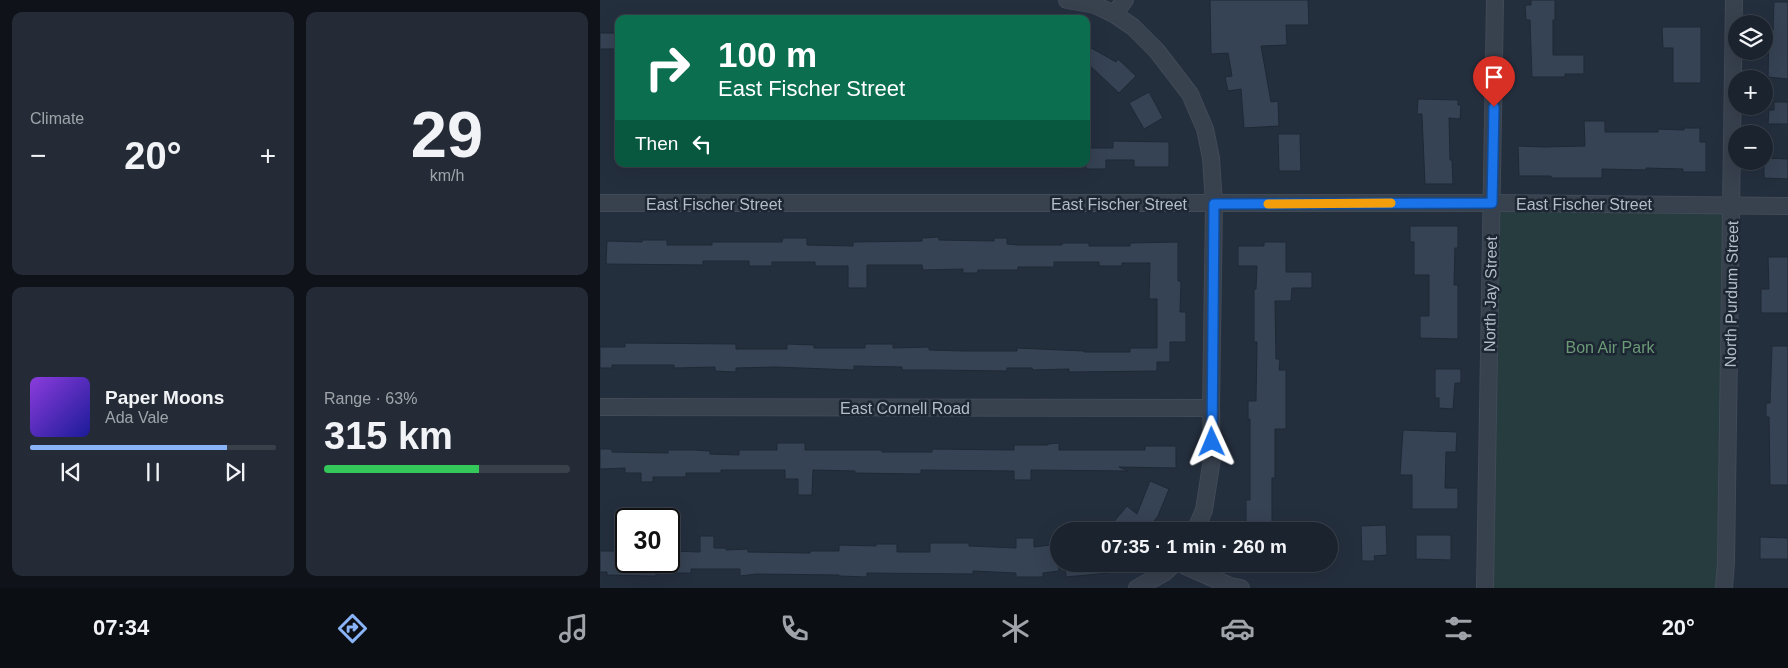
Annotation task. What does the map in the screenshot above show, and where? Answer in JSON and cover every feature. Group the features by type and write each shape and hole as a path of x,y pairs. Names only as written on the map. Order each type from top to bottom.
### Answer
{"street":[{"path":"1068,0 1095,5 1114,14 1133,27 1157,51 1190,94 1205,129 1211,158 1214,204 1212,459 1204,510 1199,522"},
{"path":"1114,14 1125,0"},
{"name":"North Jay Street","path":"1485,588 1495,0"},
{"name":"North Purdum Street","path":"1724,588 1726,562 1734,0"},
{"name":"East Fischer Street","path":"600,203 1492,203 1788,206"},
{"name":"East Cornell Road","path":"600,407 1211,408"},
{"path":"1137,588 1165,572"},
{"path":"1199,572 1230,586 1241,588"}],"green space":[{"name":"Bon Air Park","path":"1492,203 1732,205 1724,588 1485,588"}],"building":[{"path":"1210,0 1308,0 1309,25 1286,25 1287,45 1261,46 1271,102 1278,101 1279,126 1244,128 1241,89 1228,91 1225,77 1232,76 1228,53 1211,54"},
{"path":"1531,0 1555,0 1553,55 1584,55 1584,74 1565,74 1565,77 1532,77 1530,20 1526,20 1525,5 1531,5"},
{"path":"1774,2 1788,2 1788,79 1773,78 1773,70 1768,70 1768,60 1773,60"},
{"path":"1662,27 1701,27 1701,83 1673,83 1673,48 1663,48"},
{"path":"600,33 615,33 615,49 600,49"},
{"path":"1090,47 1116,62 1118,59 1136,76 1119,93 1090,66"},
{"path":"1149,92 1163,118 1144,129 1129,103"},
{"path":"1418,99 1458,100 1458,105 1461,105 1460,119 1449,118 1450,160 1452,160 1453,184 1425,184 1422,114 1417,114"},
{"path":"1774,102 1788,102 1788,124 1768,124 1769,115 1773,115"},
{"path":"1584,121 1605,121 1605,132 1658,132 1658,129 1684,130 1684,128 1700,128 1700,142 1706,142 1706,172 1683,172 1683,169 1646,168 1646,170 1602,169 1602,178 1519,176 1518,146 1585,146"},
{"path":"1278,134 1300,134 1301,171 1279,171"},
{"path":"1113,141 1169,142 1169,167 1134,167 1134,160 1106,160 1106,169 1086,169 1086,167 1090,167 1090,148 1113,148"},
{"path":"1773,158 1788,159 1788,179 1764,178 1764,170 1773,170"},
{"path":"1410,226 1458,226 1458,248 1455,248 1454,285 1458,285 1458,339 1420,338 1420,316 1429,316 1429,275 1414,275 1414,242 1410,242"},
{"path":"939,237 939,240 994,241 994,238 1007,238 1007,244 1018,245 1089,243 1089,246 1130,246 1130,243 1178,242 1178,281 1181,281 1180,312 1186,312 1186,342 1170,342 1170,362 1157,362 1157,371 1069,372 1069,369 1033,370 1032,368 1007,368 1007,371 902,370 902,367 854,366 854,370 776,367 736,368 736,372 715,371 715,367 674,368 674,365 612,365 612,368 600,368 600,347 625,347 625,343 736,344 736,349 787,349 787,344 814,345 814,348 865,348 865,344 893,344 893,348 929,347 929,350 964,351 1017,351 1017,348 1084,352 1130,352 1130,348 1157,348 1157,299 1149,299 1150,263 1122,263 1122,266 1099,266 1099,262 1054,262 1054,267 1018,267 1018,270 978,270 977,273 963,273 963,269 923,270 922,265 867,265 867,288 848,288 848,266 815,266 815,262 772,262 772,266 749,266 749,261 703,261 703,265 606,264 607,241 642,242 642,240 667,240 667,245 712,245 712,242 782,242 783,238 807,238 807,245 853,246 853,242 922,241 922,238"},
{"path":"1264,242 1286,242 1286,272 1312,272 1312,288 1292,288 1291,301 1275,301 1276,359 1280,359 1279,370 1286,370 1286,429 1275,429 1275,478 1272,478 1272,522 1246,522 1246,500 1250,500 1250,419 1248,419 1248,401 1256,401 1257,342 1254,342 1254,289 1256,289 1257,266 1238,266 1238,246 1264,246"},
{"path":"1768,257 1788,257 1788,313 1761,313 1761,289 1769,289"},
{"path":"1772,346 1788,346 1788,485 1770,485 1769,417 1766,417 1766,403 1770,403"},
{"path":"1435,369 1461,369 1461,383 1455,383 1453,409 1439,408 1439,398 1435,398"},
{"path":"1403,430 1457,432 1456,452 1446,452 1445,488 1458,488 1458,509 1412,509 1412,475 1400,475"},
{"path":"777,443 805,443 805,450 882,450 882,452 932,452 932,449 1014,450 1014,445 1048,445 1059,443 1059,450 1145,450 1145,446 1176,446 1176,468 1119,467 1128,471 1031,470 1031,480 1014,480 1014,471 921,470 921,474 813,470 812,495 798,495 798,479 785,479 785,470 721,470 721,473 686,473 686,477 653,477 653,482 641,482 641,473 625,473 625,468 600,469 600,449 612,449 612,452 668,453 668,450 695,450 710,451 710,454 739,455 739,450 777,450"},
{"path":"1150,481 1169,489 1158,516 1153,522 1114,522 1127,506 1137,514"},
{"path":"1386,525 1387,555 1374,556 1375,561 1362,561 1361,526"},
{"path":"1416,535 1451,535 1451,560 1416,559"},
{"path":"700,536 714,536 714,548 726,548 726,550 748,549 748,552 810,553 810,551 839,551 839,545 876,546 876,544 897,544 897,552 930,552 930,543 969,543 969,546 1016,548 1016,538 1034,538 1034,547 1050,545 1051,572 1043,573 1043,577 1016,577 1016,573 973,571 973,574 867,573 867,577 756,574 740,576 740,569 691,569 691,573 680,573 680,551 700,552"},
{"path":"1760,537 1788,538 1788,559 1760,559"},
{"path":"600,551 615,551 615,573 656,573 656,576 607,575 607,572 600,572"},
{"path":"1066,572 1109,572 1109,573 1066,577"}],"slow traffic":[{"path":"1268,204 1391,203"}],"route":[{"path":"1212,442 1214,204 1492,203 1494,107"}]}
